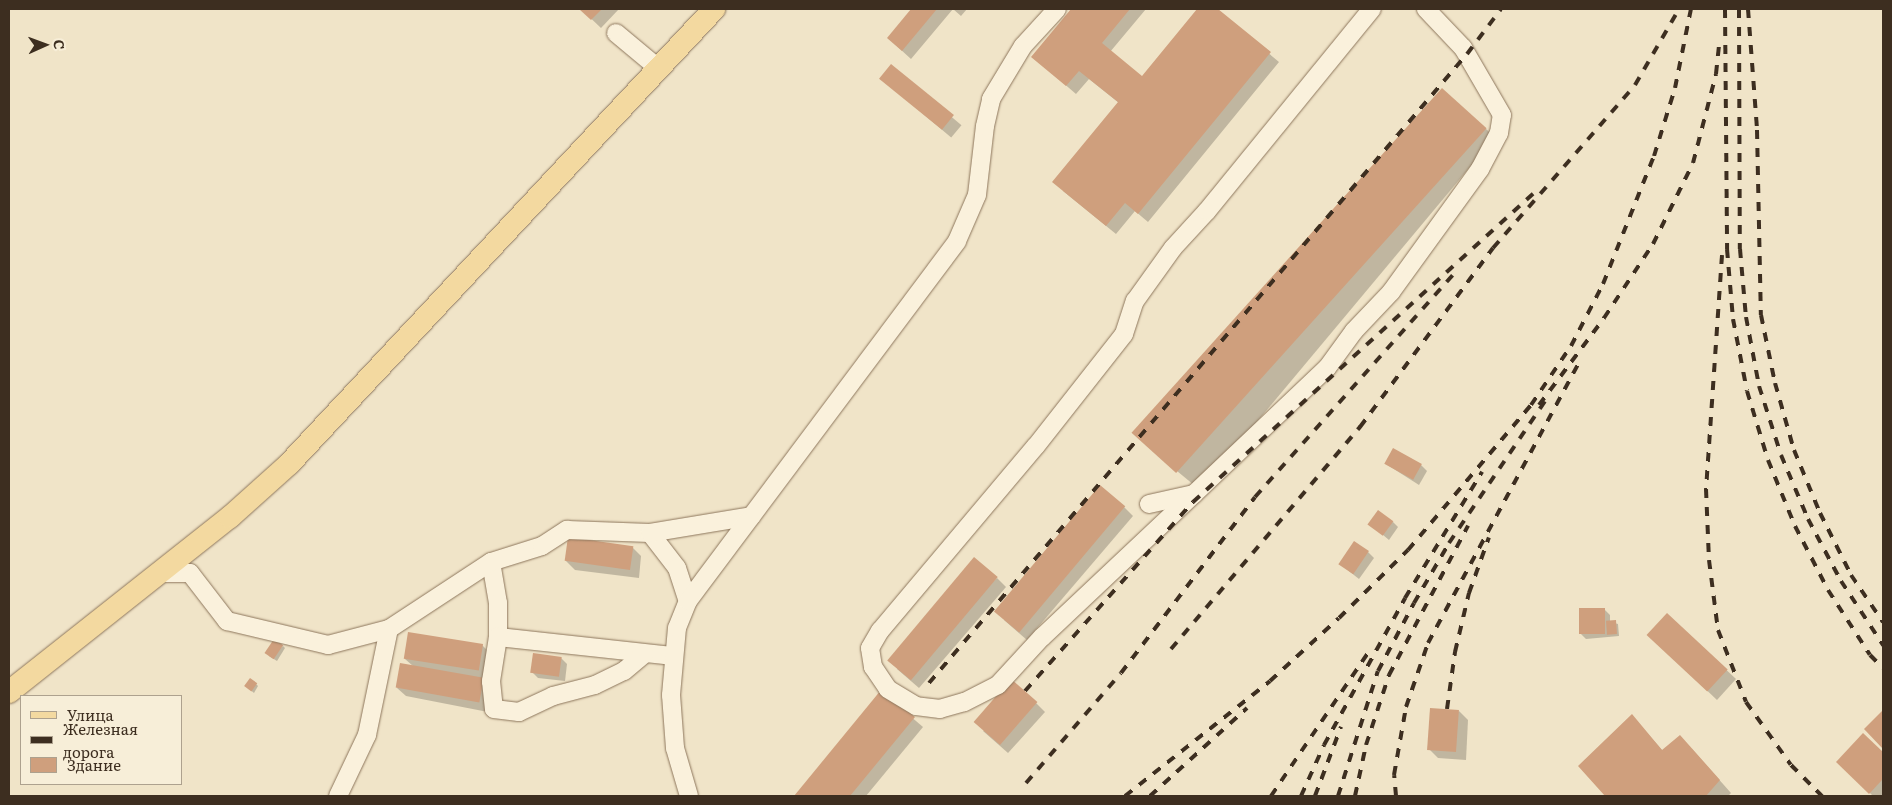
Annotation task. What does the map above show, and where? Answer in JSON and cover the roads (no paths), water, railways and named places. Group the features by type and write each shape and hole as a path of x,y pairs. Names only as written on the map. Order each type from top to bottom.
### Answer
{"main road":[{"path":"9,692 230,517 289,464 714,9"}],"lane":[{"path":"689,796 675,748 670,695 672,656 677,628 688,601 957,241 977,195 985,126 991,99 1023,46 1057,9"},
{"path":"1372,9 1207,212 1172,248 1135,301 1124,334 1036,446 880,631 870,648 873,667 888,690 916,706 940,708 964,702 998,685 1042,637 1327,368 1354,331 1392,292 1480,169 1499,133 1502,114 1477,68 1426,9"},
{"path":"616,32 658,68"},
{"path":"1149,504 1194,494"},
{"path":"160,573 190,573 227,621 328,645 389,629 491,562 542,546 567,530 650,533 752,516"},
{"path":"650,533 677,568 688,601"},
{"path":"491,562 498,604 498,637 491,681 494,709 519,712 553,696 595,685 624,671 644,654"},
{"path":"338,796 367,735 389,629"},
{"path":"498,637 672,656"}],"railway":[{"path":"929,683 1467,54 1501,9"},
{"path":"1171,649 1360,427 1493,248 1635,85 1679,9"},
{"path":"1125,796 1270,681 1339,618 1408,550 1531,405 1571,346 1603,284 1654,156 1675,88 1691,9"},
{"path":"1725,9 1727,249 1733,319 1747,391 1768,460 1795,526 1828,590 1870,655 1883,668"},
{"path":"1739,9 1740,249 1746,317 1759,386 1781,455 1808,519 1841,581 1883,645"},
{"path":"1748,9 1757,130 1761,315 1775,383 1794,450 1820,513 1851,575 1883,622"},
{"path":"1539,405 1604,318 1653,244 1693,163 1716,74 1719,46"},
{"path":"1025,691 1193,502 1535,192"},
{"path":"1722,255 1706,489 1709,560 1718,630 1746,702 1791,765 1822,796"},
{"path":"1026,783 1121,673 1255,497 1454,274"},
{"path":"1396,796 1394,775 1406,707 1428,643 1578,364"},
{"path":"1338,796 1378,671 1414,603 1449,543 1546,400"},
{"path":"1301,796 1324,745 1405,598 1482,472"},
{"path":"1355,796 1366,745 1389,675 1468,526"},
{"path":"1447,709 1455,652 1469,593 1489,537"},
{"path":"1271,796 1370,650"},
{"path":"1150,796 1247,708"},
{"path":"1315,796 1341,727"}]}
